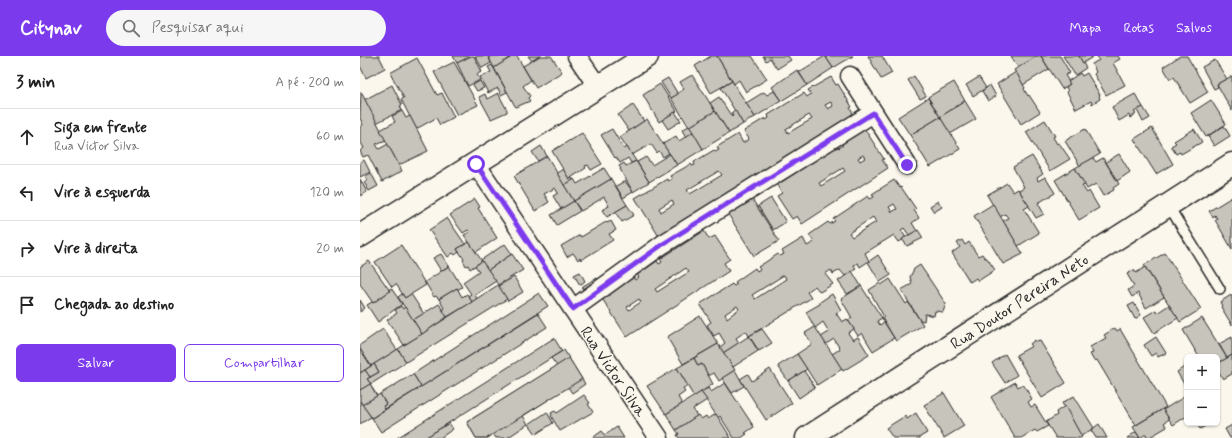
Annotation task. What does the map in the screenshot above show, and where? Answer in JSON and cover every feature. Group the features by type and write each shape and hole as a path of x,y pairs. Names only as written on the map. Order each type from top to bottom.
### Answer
{"street":[{"path":"577,56 598,87"},
{"path":"360,236 647,56"},
{"path":"850,76 907,165"},
{"path":"573,309 663,244 873,113"},
{"name":"Rua Victor Silva","path":"476,164 659,438"},
{"name":"Rua Doutor Pereira Neto","path":"807,438 1232,164"}],"lane":[{"path":"1168,205 1220,289"}],"building":[{"path":"360,56 379,56 385,68 366,78 360,66"},
{"path":"453,56 469,56 470,57 457,63"},
{"path":"474,56 482,72 477,74 480,80 468,86 457,63"},
{"path":"475,56 488,56 491,63 482,68"},
{"path":"488,56 509,56 510,58 494,68"},
{"path":"513,56 517,56 531,80 523,86 530,96 528,98 530,101 516,107 494,68"},
{"path":"528,56 540,56 532,61"},
{"path":"540,56 551,56 562,72 536,88 523,66"},
{"path":"711,56 717,56 732,81 711,93 695,66"},
{"path":"717,56 752,56 767,79 746,92 739,80 734,84"},
{"path":"763,56 788,56 791,60 777,69 770,58 766,61"},
{"path":"825,56 853,56 833,68"},
{"path":"825,56 833,68 807,85 799,72"},
{"path":"868,56 882,56 892,73 881,79"},
{"path":"1011,56 1037,56 1018,68"},
{"path":"1037,56 1041,56 1049,69 1023,85 1014,70"},
{"path":"1041,56 1060,56 1070,73 1065,75 1070,84 1062,89"},
{"path":"1063,56 1079,56 1086,68 1075,75"},
{"path":"1079,56 1094,56 1083,63"},
{"path":"1097,56 1118,56 1120,59 1113,63 1125,85 1106,95 1094,74 1096,72 1092,64 1099,60"},
{"path":"1180,56 1187,56 1208,92 1190,103 1174,77 1170,79 1163,67"},
{"path":"417,58 437,95 442,93 454,117 440,125 436,118 416,129 401,99 404,98 390,73"},
{"path":"1215,60 1227,79 1217,84 1218,87 1214,89 1202,67"},
{"path":"454,62 478,105 457,115 434,72"},
{"path":"492,65 507,92 501,95 498,88 488,93 480,77 491,72 488,67"},
{"path":"797,70 807,85 781,101 772,87"},
{"path":"1016,72 1028,96 1029,95 1040,112 1021,124 997,84"},
{"path":"1080,73 1082,76 1087,73 1100,95 1100,99 1092,104 1091,101 1076,109 1066,87 1070,84 1068,81"},
{"path":"692,75 715,111 689,127 671,98 684,89 680,82"},
{"path":"914,76 926,96 920,99 908,80"},
{"path":"1232,76 1232,111 1217,84"},
{"path":"831,77 836,85 838,84 852,107 850,108 855,117 660,238 635,198 667,179 668,181 672,179 670,176 691,164 692,166 695,165 694,162 714,150 715,152 719,150 717,147 738,134 743,143 749,139 744,131 765,118 766,120 769,118 768,115 804,93 807,97 811,94 808,90","holes":["831,102 833,106 828,109 825,105","809,115 812,119 788,133 786,129","719,171 722,175 690,194 687,190","672,200 674,204 661,212 659,208"]},
{"path":"979,77 986,88 973,96 966,85"},
{"path":"668,78 678,94 671,98 661,82"},
{"path":"480,81 484,88 477,91 473,85"},
{"path":"732,81 755,117 743,124 721,88"},
{"path":"954,82 965,101 940,117 928,97"},
{"path":"660,84 677,111 659,122 643,95"},
{"path":"392,85 402,105 400,106 402,110 376,123 364,100"},
{"path":"990,85 996,96 988,101 982,91"},
{"path":"774,91 781,101 755,117 746,103 764,92 767,95"},
{"path":"361,92 386,140 376,144 379,149 388,144 402,171 382,182 368,155 363,157 360,151 364,148 360,141 360,127 363,125 360,118"},
{"path":"498,93 507,112 491,119 479,97 485,94 487,99"},
{"path":"1135,94 1143,107 1134,112 1136,114 1130,118 1129,115 1119,121 1112,107"},
{"path":"719,97 732,117 733,116 731,113 735,110 743,124 729,133 710,103"},
{"path":"928,98 940,117 910,135 898,117"},
{"path":"1211,100 1226,124 1206,137 1191,113"},
{"path":"965,101 976,119 950,134 940,117"},
{"path":"633,105 644,121 629,131 618,115"},
{"path":"1143,107 1150,118 1143,122 1137,110"},
{"path":"402,111 406,118 410,116 428,151 399,165 380,130 395,122 392,116"},
{"path":"715,111 729,133 703,149 689,127"},
{"path":"675,112 681,121 668,129 662,120"},
{"path":"940,117 960,149 930,167 910,135"},
{"path":"647,119 669,153 663,157 659,151 657,153 651,144 632,155 620,137"},
{"path":"1045,120 1055,136 1053,137 1057,144 1059,143 1070,159 1050,171 1026,132"},
{"path":"689,126 693,132 686,137 682,130"},
{"path":"1224,126 1230,136 1214,146 1208,136"},
{"path":"864,128 884,159 882,160 888,168 802,224 797,216 792,219 777,196 782,193 777,185 837,146 839,148 843,145 841,143","holes":["863,155 865,158 860,161 858,158","843,168 845,171 821,186 819,183"]},
{"path":"1152,128 1173,164 1156,174 1134,139"},
{"path":"612,129 624,149 627,147 636,161 631,163 628,158 620,163 616,157 615,158 601,135"},
{"path":"1085,129 1100,154 1080,166 1065,141"},
{"path":"1194,129 1202,142 1181,154 1180,152 1176,154 1171,146 1176,143 1174,141"},
{"path":"693,132 703,149 677,165 663,144 676,136 679,141"},
{"path":"582,133 602,164 591,170 588,165 585,166 586,168 569,179 552,151"},
{"path":"541,146 547,156 538,161 532,152"},
{"path":"670,154 677,165 649,182 637,162 646,157 652,165"},
{"path":"1119,154 1130,172 1117,181 1106,162"},
{"path":"547,156 574,201 561,209 553,196 558,193 555,188 544,194 549,202 535,211 514,176"},
{"path":"1032,156 1043,174 1037,178 1038,181 1045,177 1055,193 1038,203 1044,214 1036,218 1019,190 1024,187 1013,167"},
{"path":"1093,158 1096,162 1103,158 1119,184 1113,188 1114,190 1103,196 1096,184 1087,189 1075,168"},
{"path":"364,160 370,172 360,177 360,162"},
{"path":"636,161 649,182 633,192 619,166 624,163 626,166"},
{"path":"604,168 611,179 574,201 564,185 574,179 577,184"},
{"path":"1075,168 1085,185 1082,186 1087,193 1089,191 1099,208 1079,220 1055,180"},
{"path":"563,169 569,179 572,178 573,180 564,185 557,173"},
{"path":"371,173 378,186 369,191 364,182 368,180 365,176"},
{"path":"360,179 367,192 360,196"},
{"path":"611,179 627,205 607,217 602,210 609,206 604,197 581,211 574,201"},
{"path":"894,180 900,188 901,187 916,209 914,210 919,218 912,223 917,231 909,235 904,228 901,230 906,238 899,242 894,235 865,253 869,261 860,267 858,263 854,265 856,269 845,276 840,270 833,274 831,270 825,274 833,284 820,292 815,286 807,292 811,298 749,336 746,331 736,338 739,343 723,353 720,347 725,343 719,333 714,336 707,325 711,322 700,304 732,284 734,286 737,284 735,282 755,268 757,271 760,269 758,267 778,254 780,256 784,254 782,251 803,238 807,246 814,242 809,235 828,222 830,224 835,221 833,219 868,196 870,199 874,197 872,194","holes":["894,204 897,209 892,212 889,207","873,217 876,222 852,237 849,233","784,275 786,279 755,299 752,295","737,306 739,309 727,318 725,314"]},
{"path":"625,181 633,192 623,198 616,186"},
{"path":"1007,183 1013,192 1018,189 1029,206 1024,209 1039,233 1018,246 1003,221 1008,218 1005,214 1000,217 987,195"},
{"path":"1232,197 1232,249 1215,220 1217,219 1215,215 1213,217 1209,211"},
{"path":"771,198 786,222 773,230 758,206"},
{"path":"475,199 480,207 478,208 497,238 476,252 464,235 470,232 468,230 463,233 450,215"},
{"path":"752,199 779,241 754,256 728,214"},
{"path":"574,201 580,211 557,225 551,215"},
{"path":"938,201 942,207 934,212 930,206"},
{"path":"993,204 1023,254 1003,264 974,216"},
{"path":"627,205 634,215 622,222 615,212"},
{"path":"447,218 465,244 457,249 459,252 455,255 453,253 448,257 429,230"},
{"path":"611,221 616,230 609,234 613,240 581,260 580,258 578,260 573,253 567,257 561,246 580,235 581,237 606,222"},
{"path":"918,230 923,238 907,246 902,239"},
{"path":"704,231 709,239 715,236 730,259 724,263 729,271 627,337 601,297 633,277 635,280 639,277 637,275 657,261 659,264 662,262 660,259","holes":["686,268 689,272 657,292 655,289","639,299 641,302 629,310 627,307"]},
{"path":"962,240 965,245 969,242 978,256 982,254 985,258 987,258 995,270 978,281 976,278 970,282 952,253 960,247 957,243"},
{"path":"469,242 482,261 470,269 468,265 466,266 463,260 464,259 457,249"},
{"path":"505,244 512,254 488,270 481,260"},
{"path":"401,245 426,285 405,298 396,284 392,287 375,262"},
{"path":"1165,253 1201,309 1180,322 1144,265"},
{"path":"441,254 449,266 441,271 433,258"},
{"path":"512,254 523,270 498,285 488,270"},
{"path":"878,255 891,275 880,282 868,262"},
{"path":"369,261 390,291 373,303 360,284 360,267"},
{"path":"482,261 496,281 475,295 477,299 472,302 468,296 471,294 463,282 479,271 475,266"},
{"path":"920,265 946,304 943,312 935,311 934,316 925,314 924,321 920,320 901,290 912,284 910,277 914,269"},
{"path":"449,266 462,287 457,290 457,288 439,299 436,296 434,297 425,282"},
{"path":"1145,267 1164,297 1146,308 1138,293 1132,297 1128,290 1134,286 1127,274 1134,270 1136,273"},
{"path":"852,271 861,286 847,294 838,281"},
{"path":"580,272 585,281 580,285 574,275"},
{"path":"514,277 523,292 508,301 498,286"},
{"path":"597,278 601,285 583,292 583,286"},
{"path":"890,279 906,304 908,302 923,325 896,341 882,318 884,317 869,290"},
{"path":"498,285 507,299 406,362 398,349"},
{"path":"861,286 882,318 877,321 880,325 884,322 894,338 873,351 862,333 858,336 848,320 852,318 841,299"},
{"path":"391,288 402,304 378,322 367,305 372,302 373,303 390,291 388,290"},
{"path":"457,288 462,297 467,294 472,302 447,317 442,310 444,308 439,299"},
{"path":"539,293 548,306 421,387 413,374"},
{"path":"402,294 405,298 411,294 424,314 413,320 398,297"},
{"path":"832,294 841,310 836,313 842,322 847,319 854,329 848,333 853,340 858,337 869,355 843,371 832,354 840,349 834,339 826,344 821,337 829,332 823,322 815,328 806,312 820,304 820,302"},
{"path":"1231,295 1232,325 1221,307 1220,302"},
{"path":"360,300 365,308 360,312"},
{"path":"1134,303 1141,315 1135,319 1128,306"},
{"path":"439,304 447,317 422,334 413,320"},
{"path":"1169,305 1178,318 1154,333 1144,317 1156,310 1157,313"},
{"path":"401,306 403,309 405,307 422,334 404,345 387,320 397,313 395,310"},
{"path":"538,313 547,327 381,432 372,418"},
{"path":"700,316 718,344 683,364 667,337"},
{"path":"1202,318 1227,358 1220,362 1220,354 1197,354 1183,330"},
{"path":"815,327 842,369 817,385 797,354 812,344 805,333"},
{"path":"1115,328 1117,331 1120,329 1166,407 1136,425 1097,360 1094,361 1090,354 1093,353 1090,347 1106,338 1104,335"},
{"path":"383,329 397,350 371,366 360,349 360,345"},
{"path":"762,329 772,343 759,351 749,336"},
{"path":"749,336 758,351 733,367 723,353"},
{"path":"1156,337 1166,353 1158,357 1156,353 1151,356 1144,345"},
{"path":"1232,337 1232,355 1227,358 1219,344"},
{"path":"554,338 562,351 425,438 397,438"},
{"path":"1035,340 1036,342 1040,341 1066,383 1042,398 1016,355 1032,346 1030,344"},
{"path":"718,344 735,370 719,381 714,373 708,376 702,364 698,366 694,358"},
{"path":"360,349 371,366 360,373"},
{"path":"398,349 406,362 371,384 367,379 379,372 374,364"},
{"path":"564,350 585,384 572,393 568,387 523,416 528,424 507,438 496,438 493,434 488,438 476,438 467,422 557,366 551,358"},
{"path":"797,354 807,369 788,381 778,366"},
{"path":"1005,354 1017,375 1005,383 992,363"},
{"path":"1232,355 1232,374 1223,379 1220,374 1220,362"},
{"path":"569,358 582,379 487,438 476,438 467,422"},
{"path":"694,358 698,366 702,364 713,384 694,397 677,368"},
{"path":"374,364 379,372 370,377 365,370"},
{"path":"1184,367 1184,384 1177,372"},
{"path":"677,368 688,386 683,389 685,392 678,397 682,404 666,414 647,386"},
{"path":"770,369 792,403 766,420 740,379 748,374 752,381"},
{"path":"365,370 370,377 367,379 371,384 360,390 360,373"},
{"path":"735,370 744,386 732,393 722,378"},
{"path":"804,371 815,387 799,398 788,381"},
{"path":"413,374 421,387 385,409 383,406 386,404 380,394"},
{"path":"1015,382 1018,387 1023,384 1032,399 1028,402 1031,407 1035,405 1048,426 1037,432 1035,430 1021,438 1015,438 991,397"},
{"path":"725,383 754,427 745,433 747,434 741,438 734,438 720,416 718,418 701,392 708,388 711,392"},
{"path":"370,384 377,396 362,405 360,401 360,390"},
{"path":"701,392 707,400 693,409 697,416 676,430 666,414"},
{"path":"944,393 964,426 944,438 924,405"},
{"path":"380,394 386,404 383,406 385,409 372,418 362,405"},
{"path":"584,395 590,403 588,404 593,412 560,431 551,416 551,413 555,411 557,413"},
{"path":"1074,396 1094,428 1081,436 1062,403"},
{"path":"1184,397 1184,418 1173,425 1163,410"},
{"path":"360,401 371,417 360,424"},
{"path":"1065,406 1082,437 1056,438 1046,422 1057,415 1056,412"},
{"path":"1163,409 1169,419 1164,423 1167,427 1148,438 1146,434 1140,438 1133,427"},
{"path":"547,412 553,423 536,434 529,424"},
{"path":"916,413 927,433 920,438 893,438 886,428 905,416 907,419"},
{"path":"716,414 731,438 679,438 677,435 679,434 676,430 698,415 701,419 706,416 708,419"},
{"path":"449,423 453,429 440,438 425,438"},
{"path":"1099,424 1107,438 1096,438 1091,430"},
{"path":"1232,425 1232,438 1230,438 1225,429"},
{"path":"1198,426 1206,426 1200,429"},
{"path":"617,427 624,438 592,438 602,431 605,435"},
{"path":"1136,432 1140,438 1127,438"}],"route":[{"path":"476,164 573,309 663,244 873,113 907,165"}]}
